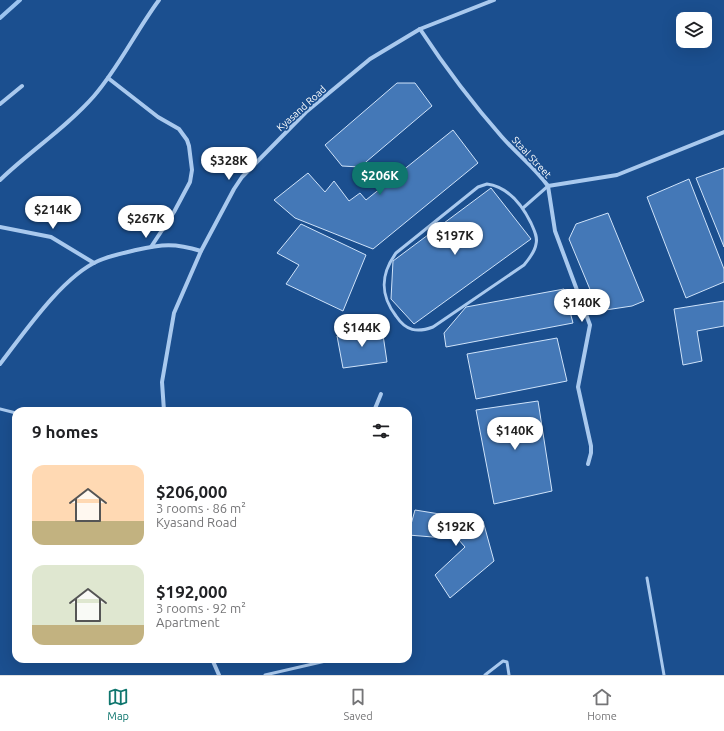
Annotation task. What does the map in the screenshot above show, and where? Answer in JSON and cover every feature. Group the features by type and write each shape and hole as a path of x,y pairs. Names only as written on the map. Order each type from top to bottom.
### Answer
{"street":[{"path":"0,180 72,118 94,96 108,78 144,20 160,0"},
{"name":"Kyasand Road","path":"164,407 162,382 174,313 201,251 234,189 250,167 306,112 370,59 420,29 494,0"},
{"name":"Staal Street","path":"420,29 449,73 475,106 504,139 540,175 548,186 617,175 724,132"},
{"path":"108,78 158,117 179,129 187,140 189,146 192,170 190,182 174,212 151,246"},
{"path":"0,104 22,86"},
{"path":"548,186 555,231 590,325 578,387 592,452 588,464"},
{"path":"0,227 51,237 94,263"},
{"path":"0,364 60,290 94,263 151,246 165,244 186,246 201,251"},
{"path":"376,407 381,394"},
{"path":"214,663 219,675"}],"lane":[{"path":"496,185 506,190 523,208 536,234 537,243 533,254 524,265 433,328 423,331 411,330 401,324 387,305 384,294 384,278 388,264 396,253 478,187 496,185"},
{"path":"523,208 548,186"},
{"path":"0,409 12,412"},
{"path":"647,578 664,675"},
{"path":"485,675 503,661 507,662 509,675"},
{"path":"266,675 317,663"}],"building":[{"path":"397,83 415,83 432,106 360,167 342,166 325,145"},
{"path":"453,130 478,163 373,249 295,218 274,200 308,173 325,192 334,181 349,201 360,193 366,200"},
{"path":"724,168 724,247 696,178"},
{"path":"689,179 724,269 724,282 686,298 647,197"},
{"path":"491,188 531,239 414,324 391,299 393,261"},
{"path":"608,213 644,301 632,306 599,311 569,239 576,224"},
{"path":"301,224 366,255 343,311 286,284 299,265 277,253"},
{"path":"564,289 573,323 446,347 444,333 466,307"},
{"path":"724,301 724,326 697,331 702,361 683,365 674,309"},
{"path":"382,328 387,362 343,368 337,336"},
{"path":"557,338 567,381 476,399 467,354"},
{"path":"538,401 552,491 494,504 476,410"},
{"path":"415,510 483,521 494,561 450,598 435,575 465,547 458,539 412,535 412,521"}],"waterway":[{"path":"0,18 20,0"}]}
